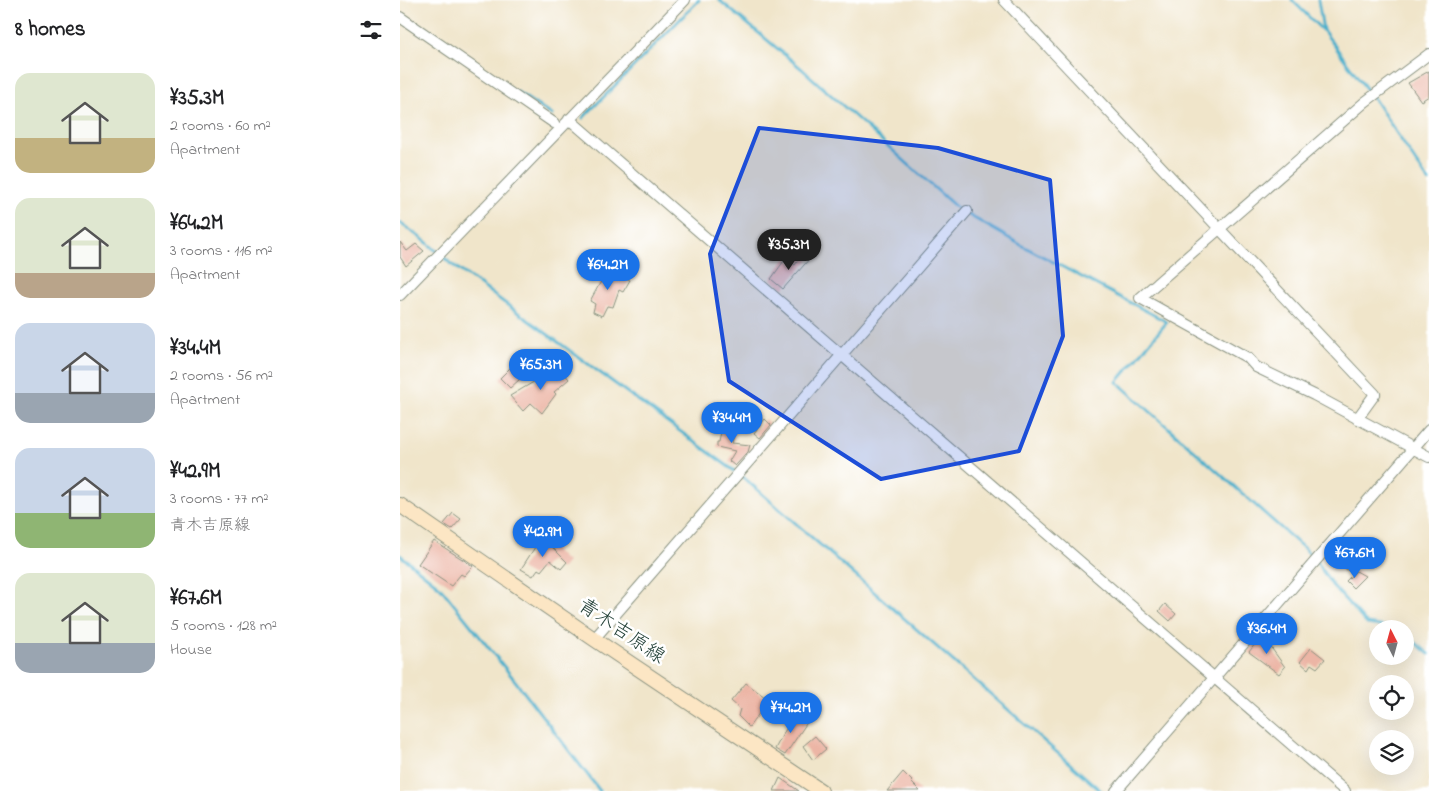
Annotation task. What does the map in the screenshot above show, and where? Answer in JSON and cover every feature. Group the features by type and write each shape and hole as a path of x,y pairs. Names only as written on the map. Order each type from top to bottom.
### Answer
{"main road":[{"name":"青木吉原線","path":"400,505 820,791"}],"street":[{"path":"400,295 685,0"},
{"path":"1004,0 1375,394 1357,419"},
{"path":"400,17 554,123"},
{"path":"1429,54 1365,102 1140,298 1248,358 1256,367 1314,395 1429,457"},
{"path":"569,119 1345,791"},
{"path":"594,638 967,211"},
{"path":"1116,791 1429,430"}],"highlighted area":[{"path":"759,128 938,148 1050,180 1063,336 1019,451 881,479 729,381 710,254"}],"building":[{"path":"1429,71 1429,96 1421,101 1408,83"},
{"path":"400,242 407,251 416,244 424,251 406,266 400,257"},
{"path":"804,252 811,257 783,289 771,279 786,258 795,265"},
{"path":"608,269 630,280 623,292 619,290 613,307 607,306 602,316 593,312 595,304 590,301"},
{"path":"532,354 538,363 510,388 500,378 520,358 522,361"},
{"path":"559,367 569,379 554,392 556,394 542,413 531,403 523,411 510,396"},
{"path":"740,416 757,416 757,425 741,426"},
{"path":"765,419 771,425 760,438 754,433"},
{"path":"723,423 736,426 732,443 750,445 748,452 735,466 729,461 735,451 717,447"},
{"path":"453,513 461,519 452,529 444,524"},
{"path":"543,538 567,562 561,569 550,560 541,571 538,569 533,576 521,569"},
{"path":"434,541 473,566 464,576 461,574 451,586 418,564"},
{"path":"1348,541 1364,554 1348,571 1333,558"},
{"path":"1356,571 1365,576 1353,588 1346,581"},
{"path":"1165,604 1176,614 1170,621 1159,611"},
{"path":"1262,635 1285,667 1279,674 1249,652"},
{"path":"1311,648 1325,659 1317,668 1311,664 1308,669 1300,662"},
{"path":"746,683 769,700 749,727 738,716 740,709 731,701"},
{"path":"798,713 808,721 785,755 775,749 784,732"},
{"path":"815,736 826,749 813,760 803,746"},
{"path":"903,772 911,782 920,791 887,791"},
{"path":"780,778 799,791 774,791"}],"waterway":[{"path":"583,118 699,0"},
{"path":"719,0 802,69 958,209 1021,245 1167,322 1117,382 1308,552 1332,585 1369,624"},
{"path":"1292,0 1322,30"},
{"path":"1318,0 1323,30 1376,102 1429,182"},
{"path":"517,92 552,115"},
{"path":"400,223 425,241 450,263 744,478 1101,791"},
{"path":"400,555 440,587 600,791"},
{"path":"1414,642 1429,654"}]}
